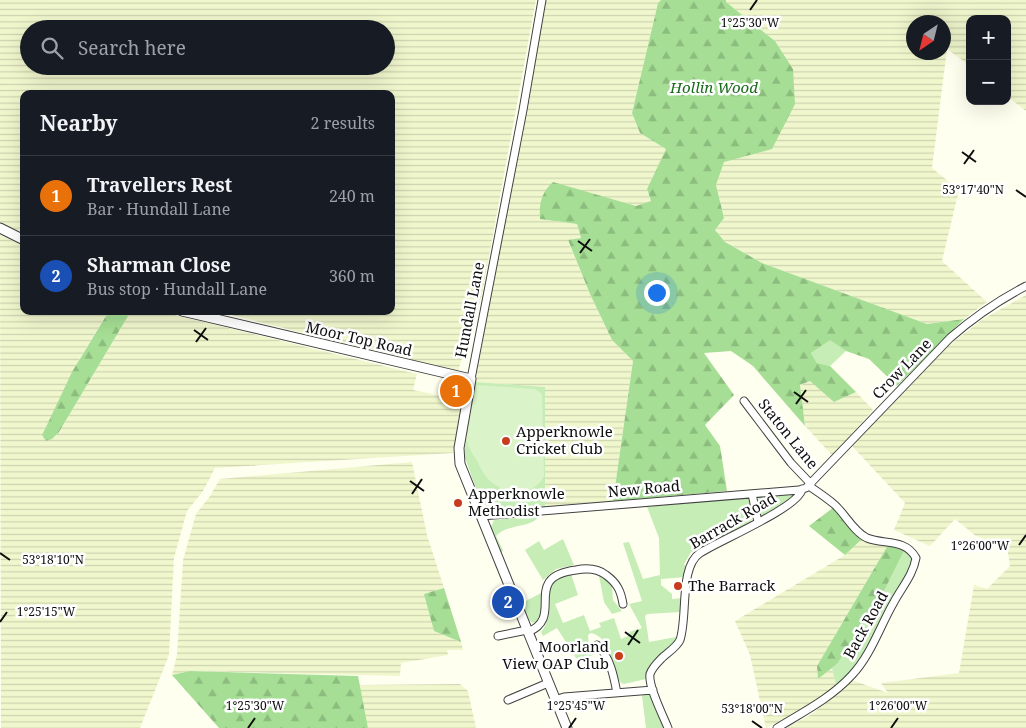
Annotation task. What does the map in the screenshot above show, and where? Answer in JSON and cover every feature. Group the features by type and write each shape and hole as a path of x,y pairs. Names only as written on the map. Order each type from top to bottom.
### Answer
{"street":[{"name":"Hundall Lane","path":"542,0 458,454 460,464 566,728"},
{"path":"0,228 20,238"},
{"name":"Crow Lane","path":"808,486 950,338 974,319 1026,286"},
{"name":"Moor Top Road","path":"199,315 471,379"},
{"name":"Staton Lane","path":"744,401 808,486 836,505 866,538 905,546 916,558"},
{"name":"New Road","path":"481,516 752,494 808,486"},
{"name":"Barrack Road","path":"652,690 650,679 653,668 679,641 691,562 701,552 791,502 808,486"},
{"path":"752,494 758,522"},
{"name":"Back Road","path":"777,728 831,694 852,675 862,662 894,601 910,576 916,558"},
{"path":"498,636 536,628 543,621 546,585 553,576 560,572 584,568 604,573 617,585 621,601"},
{"path":"597,645 603,650 606,657 617,693"},
{"path":"508,700 548,683"},
{"path":"555,700 564,697 652,690 668,728"}],"green space":[{"path":"0,0 536,0 482,295 458,371 231,315 395,315 395,90 20,90 20,231 0,223"},
{"path":"545,0 661,0 658,3 632,113 640,133 666,149 647,189 651,202 636,206 553,183 540,219 577,224 581,238 568,241 612,340 633,361 613,501 545,506 544,387 475,382"},
{"name":"Hollin Wood","path":"661,0 726,0 726,2 775,41 793,69 795,104 772,149 724,162 716,185 724,218 715,230 725,242 762,263 927,324 964,319 897,386 869,359 846,351 830,340 811,353 817,363 830,366 856,392 834,402 810,381 800,385 805,426 753,366 731,351 704,353 734,395 705,425 720,446 727,491 613,501 633,361 612,340 590,294 568,240 581,238 577,224 540,219 540,208 543,195 553,182 636,206 651,201 647,189 666,149 640,133 632,113 658,3"},
{"path":"726,0 1026,0 1026,111 1011,99 1011,15 966,15 966,63 951,52 951,15 906,15 906,60 946,60 932,168 959,190 942,261 987,302 964,319 927,324 762,263 725,242 715,230 724,218 716,185 724,161 772,149 793,69 775,41 726,2"},
{"path":"0,235 20,244 20,315 107,315 80,358 52,439 59,432 129,315 174,315 417,374 413,390 462,400 453,453 215,468 203,491 187,511 174,558 169,655 140,728 1,728"},
{"path":"1026,295 1026,728 786,728 812,714 852,680 888,693 881,683 959,673 974,585 987,589 1010,566 1007,547 976,536 955,519 930,546 894,530 905,503 852,446 948,346 983,319"},
{"path":"107,315 129,315 59,432 52,439 46,441 42,435 72,372"},
{"path":"830,339 846,351 830,366 817,363 811,353"},
{"path":"810,380 834,402 856,392 873,410 834,454 831,454 805,426 800,386"},
{"name":"Apperknowle Cricket Club","path":"475,382 545,387 545,506 494,509 486,506 479,497 464,455"},
{"name":"Apperknowle Cricket Club","path":"477,385 535,389 542,394 544,476 533,488 518,492 510,491 495,484 485,475 471,452 467,433"},
{"path":"412,462 427,535 444,588 425,594 434,631 461,642 463,650 447,650 448,655 401,663 400,676 190,671 172,675 177,655 183,560 196,514 220,479"},
{"path":"792,493 794,495 790,500 761,516 756,500 761,497"},
{"path":"743,497 750,501 752,520 727,536 691,552 684,564 686,567 686,577 661,579 661,585 672,594 672,599 683,598 680,612 647,614 645,616 649,642 676,637 673,645 649,667 646,679 621,683 617,677 608,647 598,636 591,633 588,635 589,648 594,654 583,660 576,658 557,628 543,636 541,632 549,617 551,588 556,580 571,574 578,595 555,604 563,623 584,615 590,631 601,627 599,623 614,618 621,639 630,635 629,632 642,628 629,604 642,601 623,543 629,542 643,579 660,575 659,538 647,507"},
{"path":"834,507 862,539 845,555 809,526"},
{"path":"541,515 531,522 507,529 496,536 503,550 501,553 491,527 494,520"},
{"path":"563,539 574,565 556,569 543,580 525,550 539,541 544,550"},
{"path":"862,539 876,544 888,545 817,666 818,679 832,668 836,686 806,708 766,728 750,655 735,621 845,555"},
{"path":"888,545 904,551 875,609 837,664 818,679 817,666"},
{"path":"904,551 912,558 910,571 856,667 836,686 832,668 837,664 875,609"},
{"path":"599,576 610,583 613,600 622,611 612,614 604,602"},
{"path":"444,588 461,642 434,631 424,594"},
{"path":"541,593 541,616 537,622 533,623 523,608 526,606 524,602"},
{"path":"190,671 358,676 368,728 219,728 172,675"},
{"path":"460,684 468,691 476,728 368,728 359,685"},
{"path":"649,692 652,694 666,728 646,728 642,696"}],"place":[{"name":"Travellers Rest","path":"456,391"},
{"name":"Apperknowle Cricket Club","path":"506,441"},
{"name":"Apperknowle Methodist","path":"458,503"},
{"name":"The Barrack","path":"678,586"},
{"name":"Sharman Close","path":"508,602"},
{"name":"Moorland View OAP Club","path":"619,656"}]}
